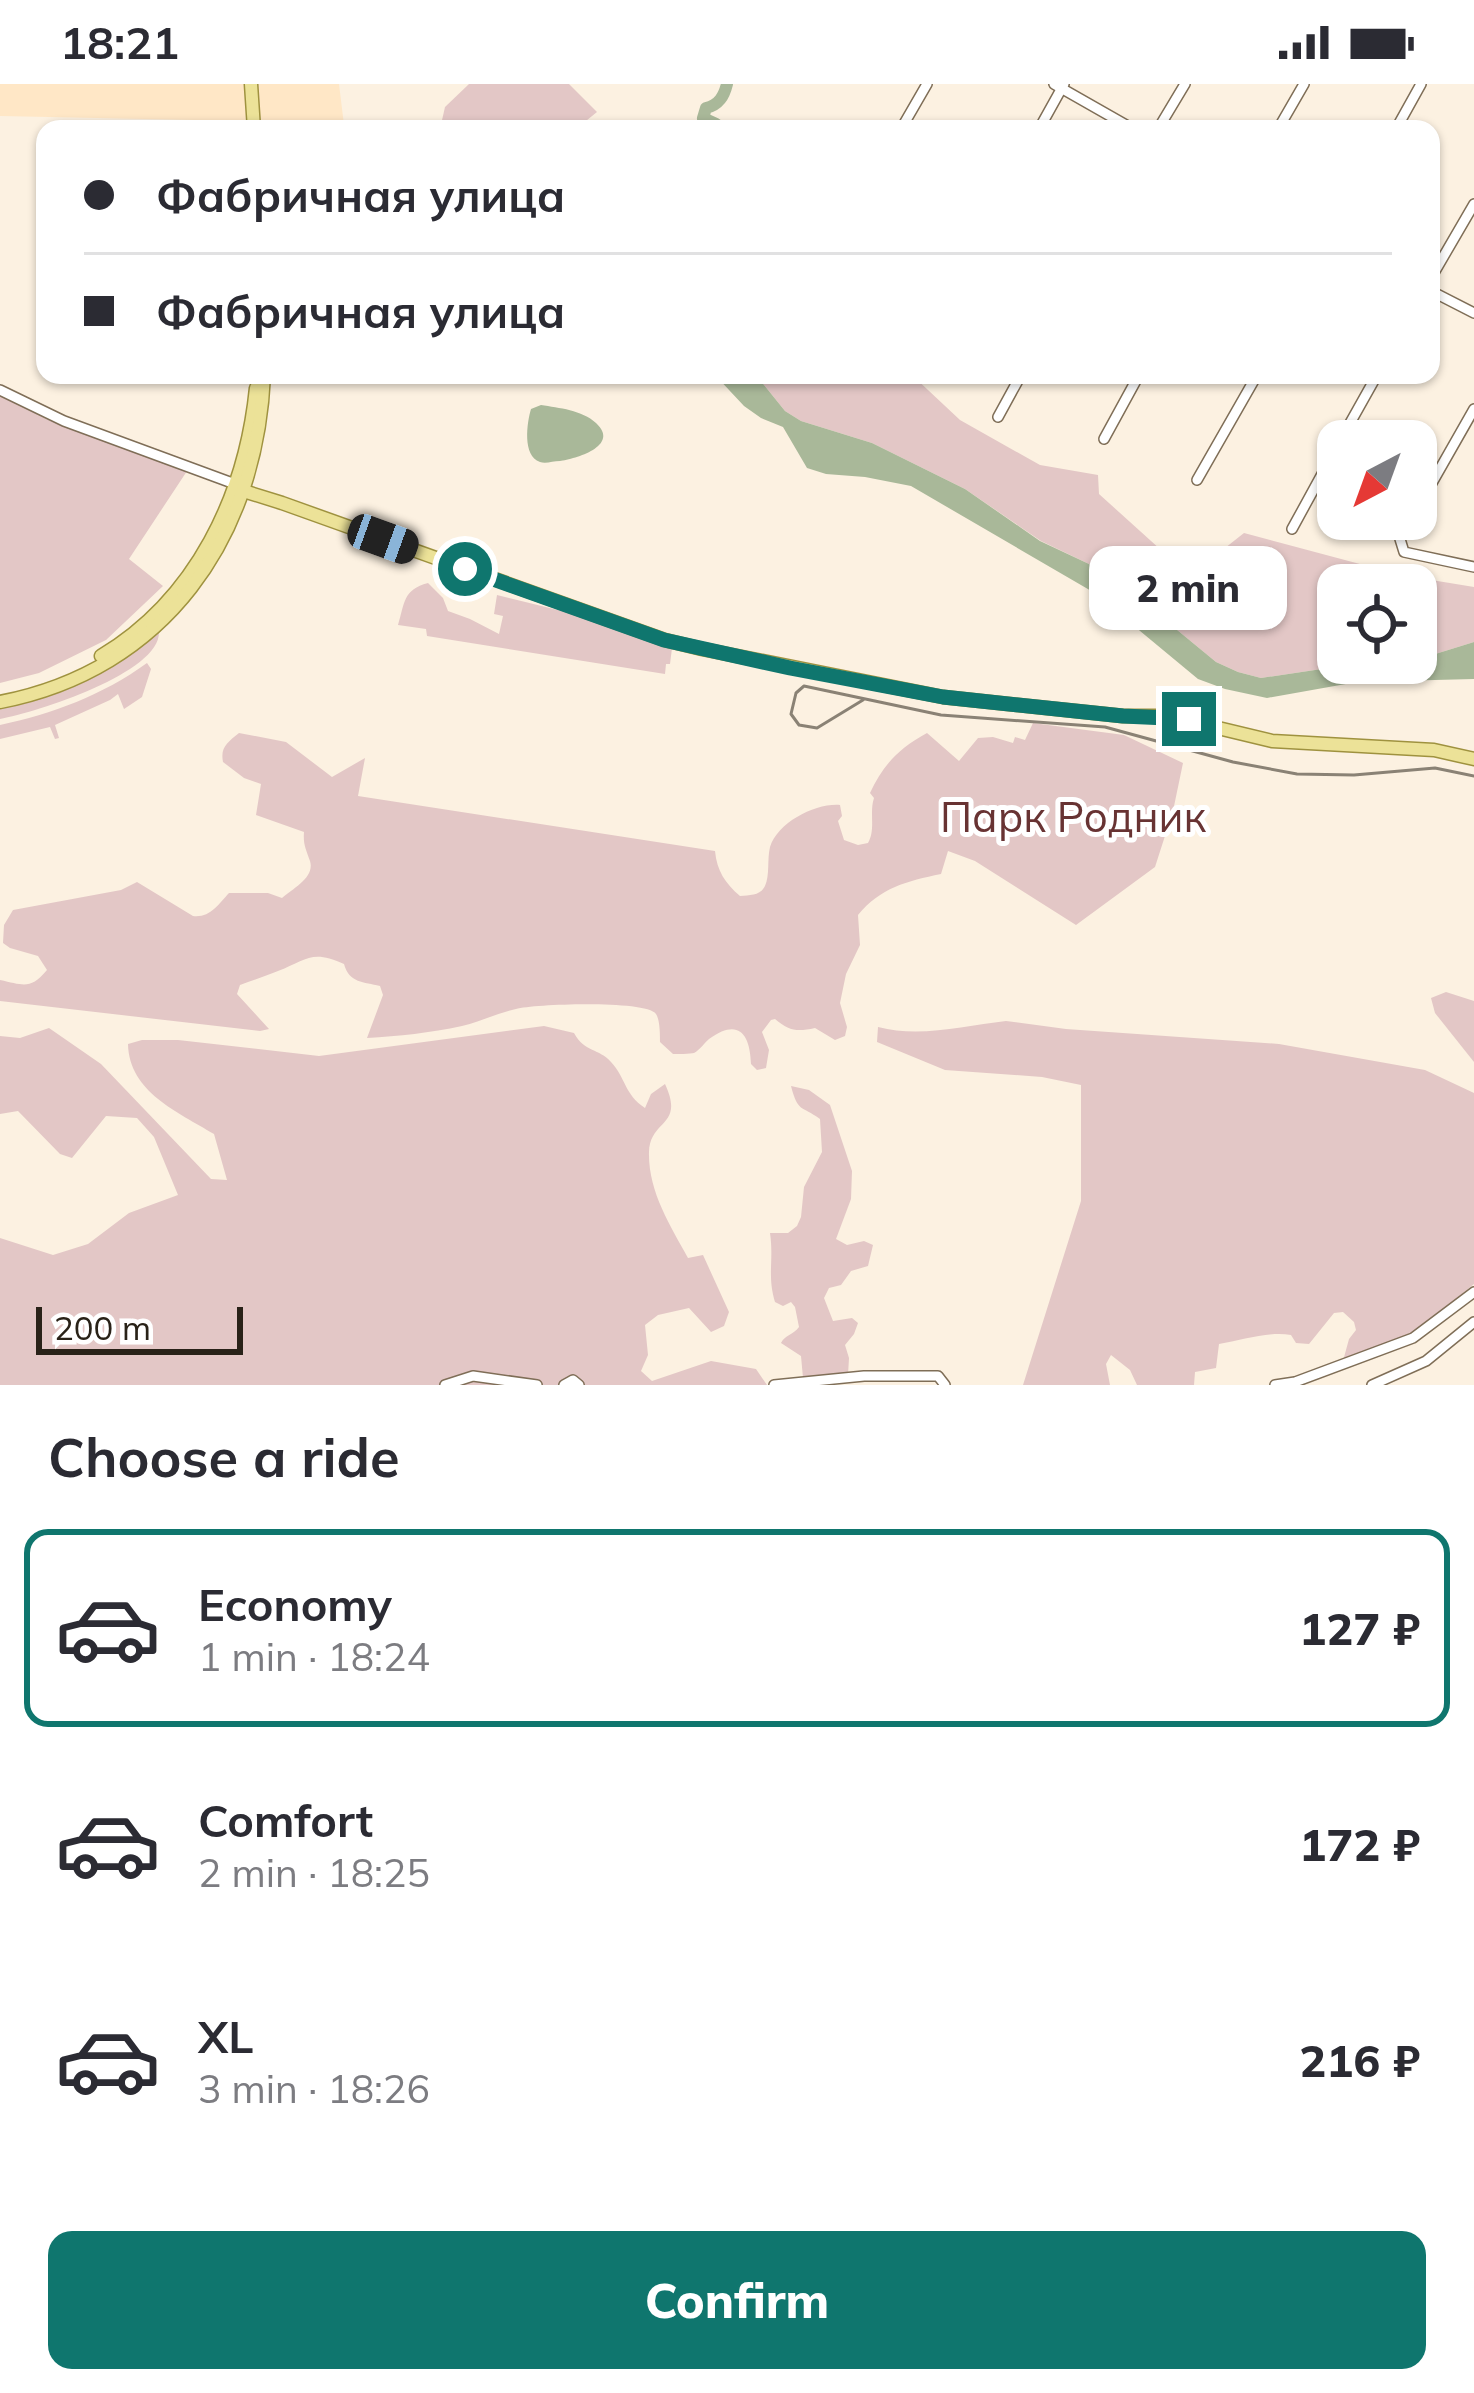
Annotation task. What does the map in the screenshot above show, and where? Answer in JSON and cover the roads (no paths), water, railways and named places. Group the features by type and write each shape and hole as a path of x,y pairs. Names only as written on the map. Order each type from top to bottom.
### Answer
{"main road":[{"path":"255,84 257,120"},
{"path":"189,593 223,542 242,489 258,384"},
{"path":"0,698 63,684 113,659 196,588 246,508 242,479 257,417 259,384"},
{"path":"0,698 107,653 168,600 196,566 227,508 242,489 256,482 248,459"},
{"path":"242,489 664,640 790,668 943,697 1189,719 1272,741 1434,750 1474,759"}],"street":[{"path":"906,120 927,84"},
{"path":"1163,120 1184,84"},
{"path":"1283,120 1304,84"},
{"path":"1401,120 1421,84"},
{"path":"1043,120 1060,85 1118,120"},
{"path":"1440,263 1474,204"},
{"path":"1440,296 1474,313"},
{"path":"998,417 1017,384"},
{"path":"1104,439 1134,384"},
{"path":"1197,480 1252,384"},
{"path":"1352,420 1372,384"},
{"path":"0,390 64,422 242,489"},
{"path":"1437,474 1474,409"},
{"path":"1292,529 1317,483"},
{"path":"227,508 226,493 242,489"},
{"path":"1400,540 1404,552 1474,567"},
{"path":"1275,1385 1295,1382 1413,1338 1474,1292"},
{"path":"1372,1385 1426,1361 1474,1322"},
{"path":"445,1385 473,1376 537,1385"},
{"path":"774,1385 938,1376 946,1385"},
{"path":"564,1385 572,1380 579,1385"},
{"path":"1295,1382 1317,1385"}],"waterway":[{"path":"707,120 703,118 706,108 720,99 727,84"}],"tram line":[{"path":"863,700 817,728 799,725 791,714 796,693 804,686 941,715 1105,727 1297,774 1435,768 1474,776"}],"park label":[{"name":"Парк Родник","path":"1073,817"}]}
